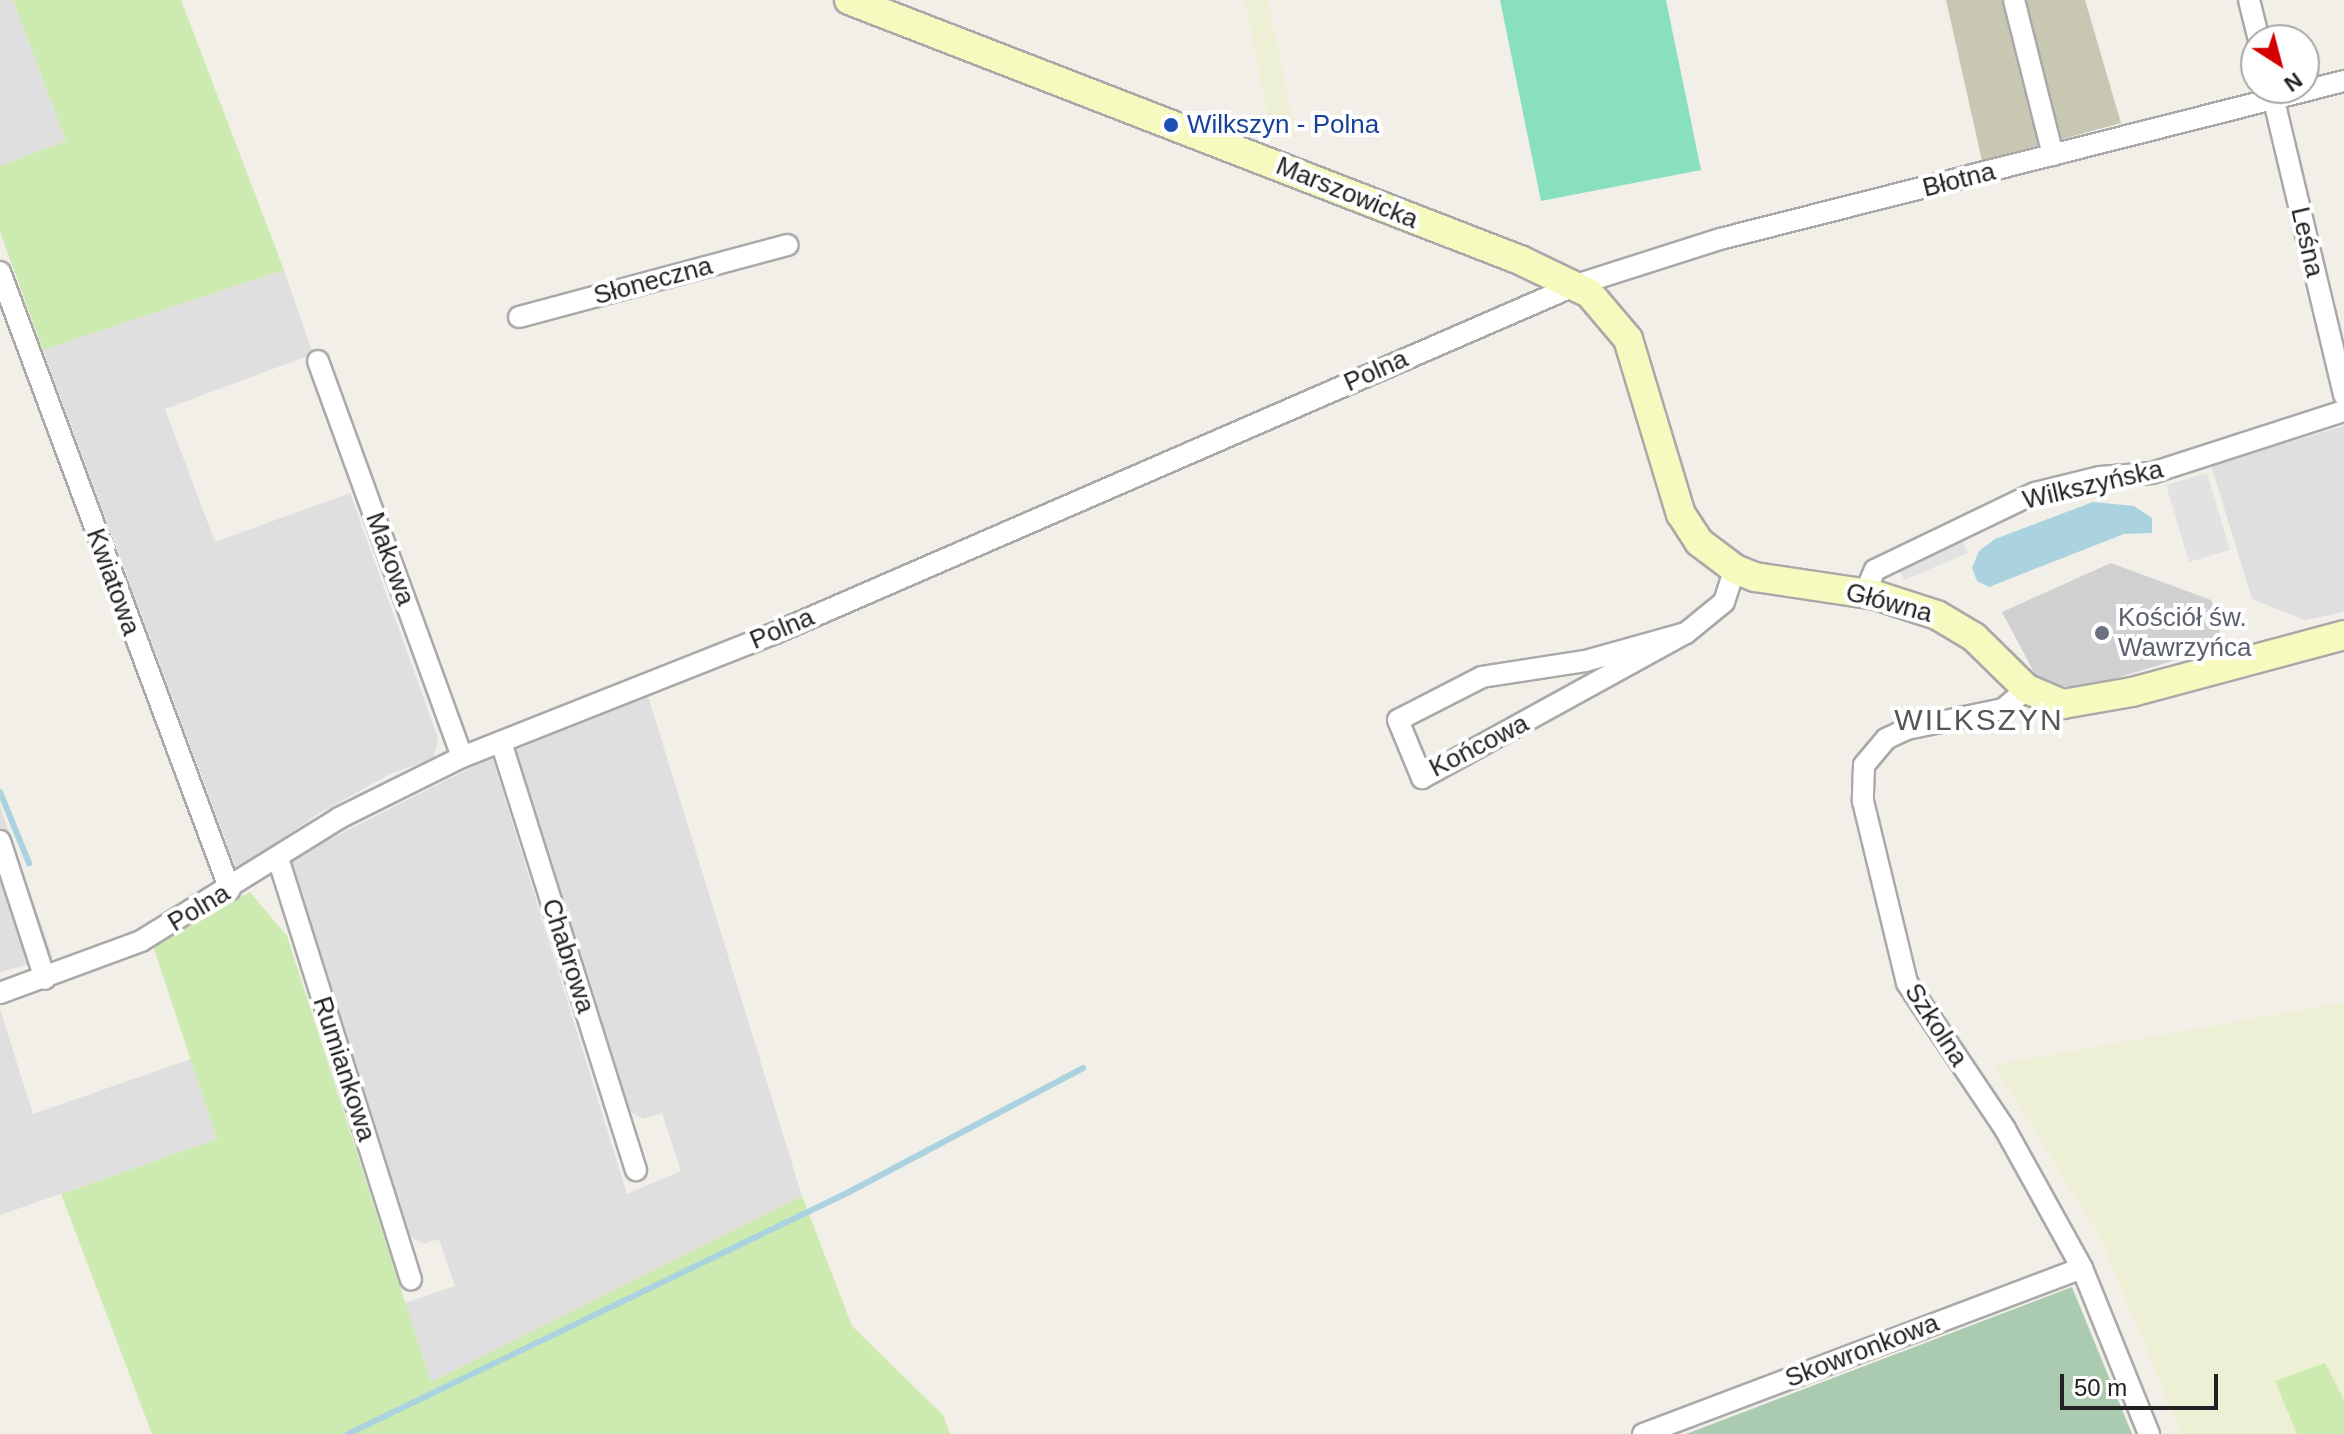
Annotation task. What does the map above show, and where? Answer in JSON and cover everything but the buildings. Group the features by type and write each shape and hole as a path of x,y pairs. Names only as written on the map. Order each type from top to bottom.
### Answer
{"street":[{"name":"Marszowicka","path":"849,0 1576,285"},
{"path":"2014,0 2053,155"},
{"path":"2249,0 2255,24"},
{"name":"Błotna","path":"2320,85 2344,81"},
{"name":"Błotna","path":"1576,285 1720,239 2053,155 2240,102"},
{"name":"Leśna","path":"2275,104 2344,395"},
{"name":"Słoneczna","path":"519,317 787,245"},
{"name":"Kwiatowa","path":"0,272 230,890"},
{"name":"Główna","path":"1576,285 1602,304 1628,339 1681,514 1699,542 1735,569 1755,577 1865,593 1957,624 2027,689 2052,702 2087,702 2344,635"},
{"name":"Polna","path":"0,993 45,979 141,941 230,890 339,818 462,757 773,634 1576,285"},
{"name":"Makowa","path":"318,361 462,757"},
{"name":"Wilkszyńska","path":"1865,593 1875,570 2035,493 2100,477 2152,473 2344,411"},
{"name":"Końcowa","path":"1686,633 1585,661 1482,677 1398,720 1422,778 1686,633 1724,602 1735,569"},
{"name":"Szkolna","path":"2027,689 2003,709 1907,729 1886,739 1872,750 1861,781 1879,879 1907,983 2005,1129 2082,1268 2149,1434"},
{"name":"Chabrowa","path":"501,742 636,1170"},
{"path":"0,841 45,979"},
{"name":"Rumiankowa","path":"278,858 411,1280"},
{"name":"Skowronkowa","path":"1643,1434 2082,1268"}],"shaded area":[{"path":"0,0 13,0 66,141 0,166"},
{"path":"1245,0 1268,0 1296,138 1270,131"},
{"path":"1946,0 2085,0 2121,123 1982,161"},
{"path":"284,270 313,354 165,409 215,542 350,493 438,738 434,758 390,774 318,814 237,871 43,350"},
{"path":"2344,426 2344,612 2305,620 2252,599 2211,465"},
{"path":"2207,473 2230,550 2189,562 2166,485"},
{"path":"1961,538 1968,553 1904,580 1897,565"},
{"path":"2111,563 2211,600 2220,625 2218,647 2081,689 2039,682 2002,612"},
{"path":"648,696 802,1196 431,1382 405,1303 455,1286 439,1239 424,1244 407,1235 287,861 492,757 627,1194 681,1171 662,1113 644,1119 630,1112 514,749"},
{"path":"0,806 53,958 0,972"},
{"path":"2344,1002 2344,1434 2181,1434 2101,1239 1994,1065"},
{"path":"0,1009 33,1114 191,1059 217,1139 0,1215"}],"green space":[{"path":"13,0 181,0 284,270 43,350 0,232 0,166 66,141"},
{"path":"1500,0 1666,0 1701,170 1541,201"},
{"path":"250,892 287,936 431,1382 802,1196 852,1326 943,1415 950,1434 152,1434 61,1194 217,1139 152,943"},
{"path":"2072,1287 2132,1434 1686,1434"},
{"path":"2325,1363 2344,1400 2344,1434 2297,1434 2275,1381"}],"water":[{"path":"2093,502 2134,506 2152,518 2152,533 2124,534 1989,587 1977,581 1972,568 1979,551 1995,539"}],"waterway":[{"path":"0,792 29,863"},
{"path":"348,1434 849,1192 1083,1068"}],"place":[{"name":"Wilkszyn - Polna","path":"1171,125"},
{"name":"Kościół św. Wawrzyńca","path":"2102,633"}],"district":[{"name":"WILKSZYN","path":"1979,720"}]}
